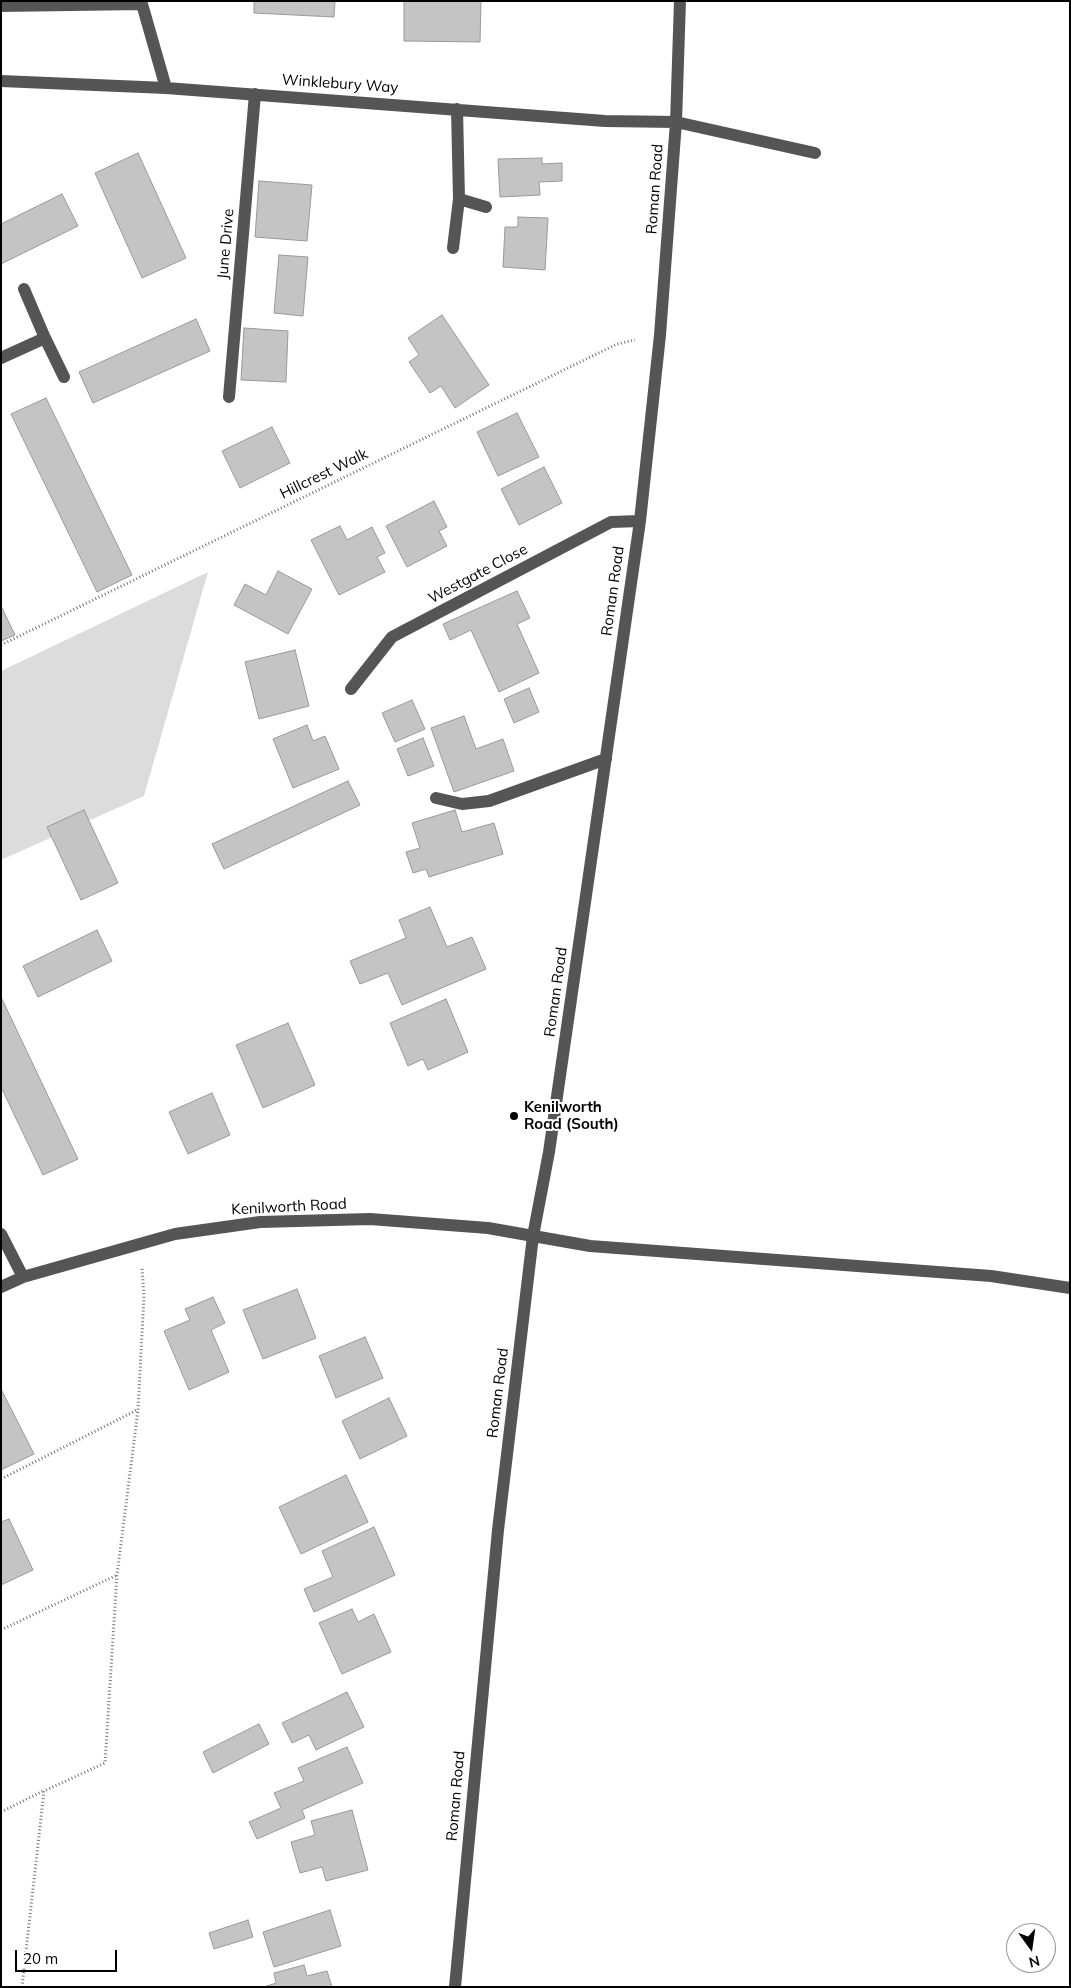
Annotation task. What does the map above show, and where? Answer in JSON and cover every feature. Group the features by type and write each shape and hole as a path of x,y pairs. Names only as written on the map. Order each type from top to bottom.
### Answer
{"street":[{"name":"Roman Road","path":"455,1987 498,1530 533,1236 549,1152 640,521 660,335 676,122 680,1"},
{"path":"1,6 142,4 166,88"},
{"name":"Winklebury Way","path":"1,81 166,88 605,121 676,122 815,153"},
{"name":"June Drive","path":"229,396 255,94"},
{"path":"452,248 459,199 457,109"},
{"path":"459,199 486,207"},
{"path":"24,289 64,377"},
{"path":"1,358 45,338"},
{"name":"Westgate Close","path":"352,689 392,637 611,522 640,521"},
{"path":"436,798 462,804 490,801 606,759"},
{"name":"Kenilworth Road","path":"1,1287 23,1277 175,1234 260,1222 370,1219 488,1228 590,1246 991,1276 1070,1288"},
{"path":"1,1234 23,1277"}],"path":[{"name":"Hillcrest Walk","path":"1,645 616,344 660,335"},
{"path":"1,1812 105,1763 117,1575 138,1410 144,1296 141,1265"},
{"path":"1,1479 138,1410"},
{"path":"1,1630 117,1575"},
{"path":"22,1987 44,1791"}],"shaded area":[{"path":"208,572 144,796 1,860 1,671"}],"building":[{"path":"254,1 335,1 334,17 254,13"},
{"path":"404,1 481,1 480,42 404,41"},
{"path":"138,153 186,258 142,278 95,173"},
{"path":"542,158 542,164 562,163 562,181 539,182 540,195 500,197 498,159"},
{"path":"259,181 312,185 307,241 255,237"},
{"path":"62,194 78,226 1,264 1,224"},
{"path":"518,217 548,218 545,270 503,267 505,227 518,227"},
{"path":"279,255 308,257 303,316 274,313"},
{"path":"442,315 489,385 455,408 441,386 430,393 409,362 419,355 408,338"},
{"path":"196,319 210,351 93,403 79,372"},
{"path":"244,328 288,331 286,382 241,380"},
{"path":"46,398 132,575 97,592 11,414"},
{"path":"517,413 539,457 498,476 477,432"},
{"path":"272,427 290,463 240,488 222,451"},
{"path":"544,467 562,503 519,525 501,489"},
{"path":"434,501 447,527 439,531 447,546 407,567 386,526"},
{"path":"340,526 347,540 372,527 385,553 377,557 385,572 339,595 311,540"},
{"path":"278,571 312,589 288,634 234,605 245,584 266,595"},
{"path":"517,591 530,618 517,624 539,673 499,692 471,630 450,640 443,624"},
{"path":"1,606 15,635 1,641"},
{"path":"295,650 309,706 259,719 245,662"},
{"path":"529,688 539,712 514,723 504,699"},
{"path":"412,700 425,729 395,742 382,713"},
{"path":"464,716 476,749 503,739 514,771 454,792 431,728"},
{"path":"307,725 313,741 325,736 339,769 293,788 273,739"},
{"path":"423,738 434,766 408,776 397,749"},
{"path":"348,781 360,805 224,869 212,844"},
{"path":"84,810 118,883 81,900 47,827"},
{"path":"455,810 462,832 494,823 503,854 429,877 426,869 413,873 406,852 420,848 412,823"},
{"path":"430,907 447,947 472,937 486,969 402,1005 388,973 360,984 350,961 406,938 399,920"},
{"path":"97,930 112,961 38,997 23,966"},
{"path":"1,997 78,1159 43,1175 1,1087"},
{"path":"446,999 468,1052 428,1070 423,1059 408,1066 390,1023"},
{"path":"288,1023 315,1085 263,1108 236,1045"},
{"path":"212,1093 230,1135 188,1154 169,1112"},
{"path":"297,1289 316,1338 263,1359 243,1310"},
{"path":"213,1297 225,1323 211,1330 229,1372 189,1390 164,1331 190,1320 185,1309"},
{"path":"365,1337 383,1378 336,1398 319,1356"},
{"path":"1,1389 34,1454 1,1470"},
{"path":"389,1398 407,1436 360,1459 342,1421"},
{"path":"346,1475 368,1522 301,1554 279,1507"},
{"path":"9,1519 33,1570 1,1585 1,1522"},
{"path":"374,1527 395,1575 314,1612 304,1589 333,1577 322,1551"},
{"path":"352,1609 358,1622 374,1614 391,1652 342,1674 319,1623"},
{"path":"347,1692 364,1727 316,1750 309,1735 292,1743 282,1723"},
{"path":"259,1724 269,1744 213,1773 203,1752"},
{"path":"347,1747 363,1783 302,1810 305,1818 257,1839 249,1822 281,1808 274,1793 304,1781 298,1768"},
{"path":"352,1810 368,1870 326,1881 322,1867 300,1873 291,1842 315,1835 311,1821"},
{"path":"330,1910 341,1946 274,1967 263,1932"},
{"path":"248,1920 253,1937 214,1949 209,1933"},
{"path":"304,1965 307,1976 327,1971 332,1987 264,1987 276,1983 274,1973"}],"place":[{"name":"Kenilworth Road (South)","path":"514,1116"}]}
